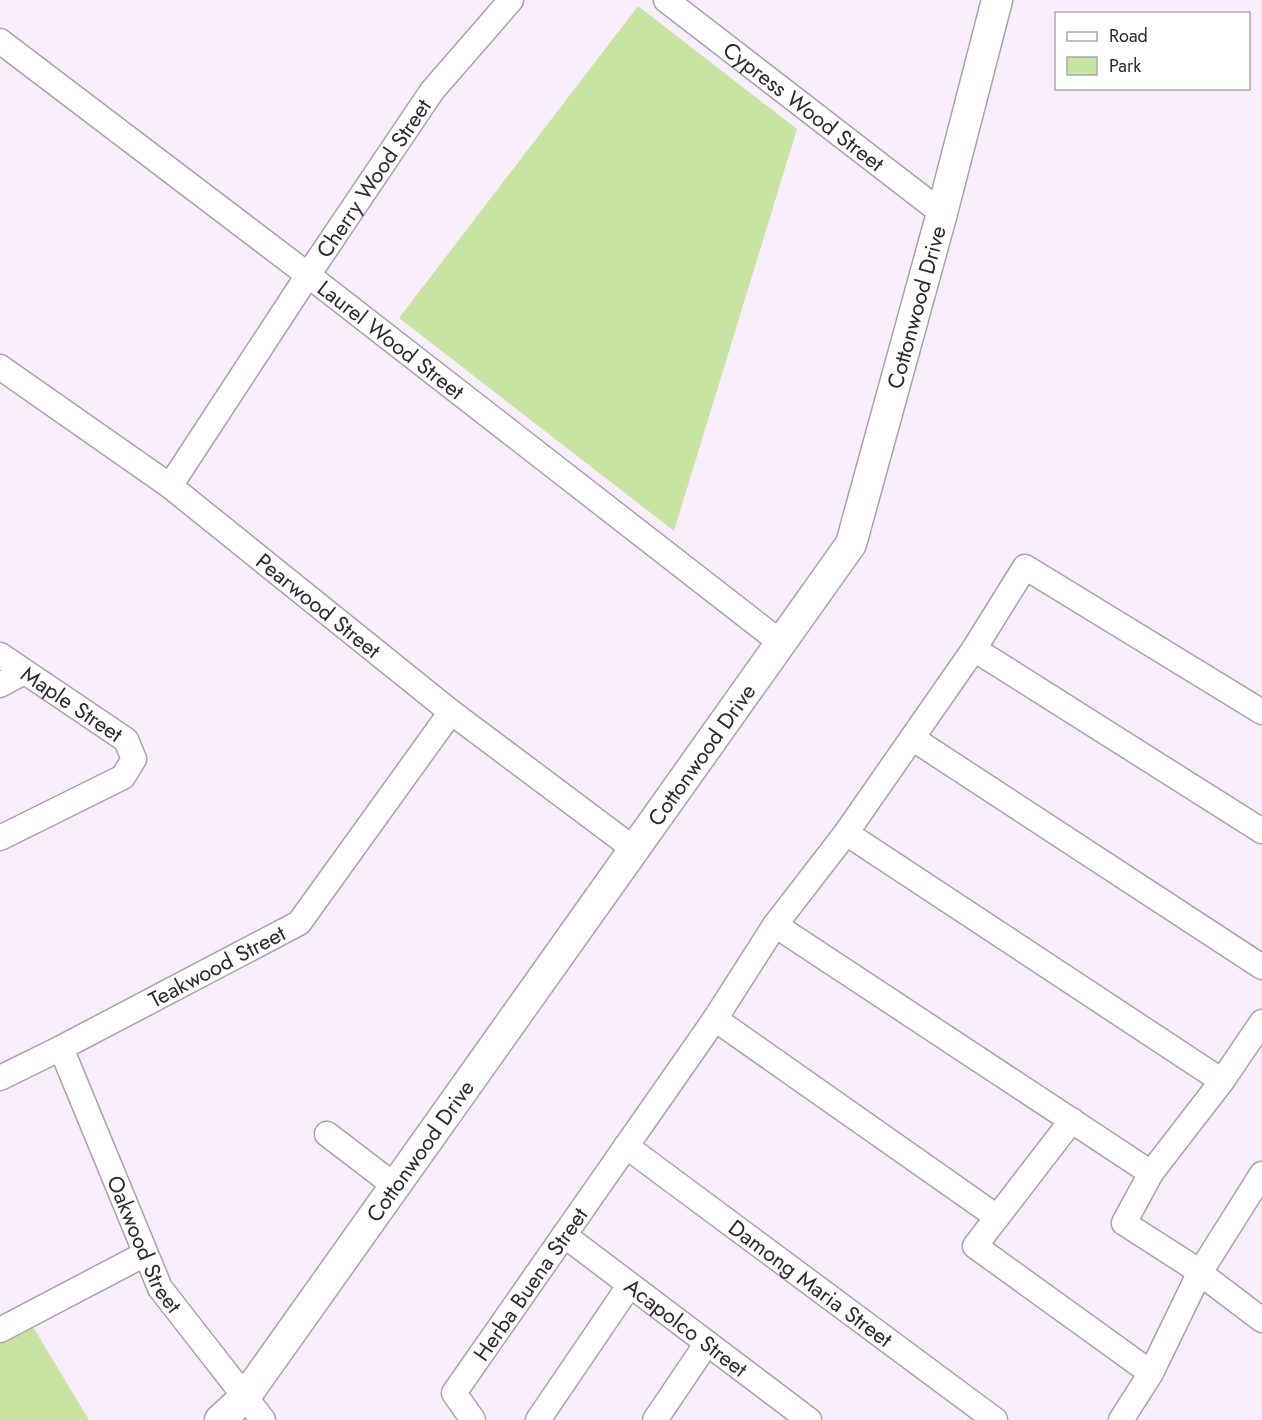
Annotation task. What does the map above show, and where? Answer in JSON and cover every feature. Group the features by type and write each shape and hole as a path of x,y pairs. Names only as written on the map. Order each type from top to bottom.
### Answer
{"street":[{"name":"Cherry Wood Street","path":"170,486 432,91 511,0"},
{"name":"Cypress Wood Street","path":"666,0 942,213"},
{"name":"Cottonwood Drive","path":"220,1420 245,1397 851,544 942,213 997,0"},
{"name":"Laurel Wood Street","path":"0,41 308,275 780,642"},
{"name":"Pearwood Street","path":"0,366 170,486 451,712 634,849"},
{"name":"Herba Buena Street","path":"473,1420 454,1393 715,1019 775,925 846,832 974,650 1025,567 1262,712"},
{"path":"974,650 1262,831"},
{"name":"Maple Street","path":"0,655 126,740 134,759 123,777 0,838"},
{"path":"0,685 24,672"},
{"name":"Teakwood Street","path":"0,1078 299,923 451,712"},
{"path":"912,738 1262,967"},
{"path":"846,832 1222,1081"},
{"path":"775,925 1152,1173"},
{"path":"715,1019 997,1217"},
{"path":"1262,1022 1222,1081 1152,1173 1124,1223 1188,1264 1262,1320"},
{"name":"Oakwood Street","path":"61,1048 160,1288 263,1420"},
{"path":"1072,1120 975,1246 1151,1373"},
{"path":"327,1134 394,1186"},
{"name":"Damong Maria Street","path":"626,1146 995,1420"},
{"path":"1121,1420 1151,1373 1199,1274 1262,1174"},
{"name":"Acapolco Street","path":"564,1235 707,1343 780,1411 808,1420"},
{"path":"0,1330 145,1254"},
{"path":"538,1420 629,1286"},
{"path":"655,1420 707,1343"}],"green space":[{"path":"638,6 797,129 674,531 399,318"},
{"path":"32,1325 89,1420 0,1420 0,1342"}]}
